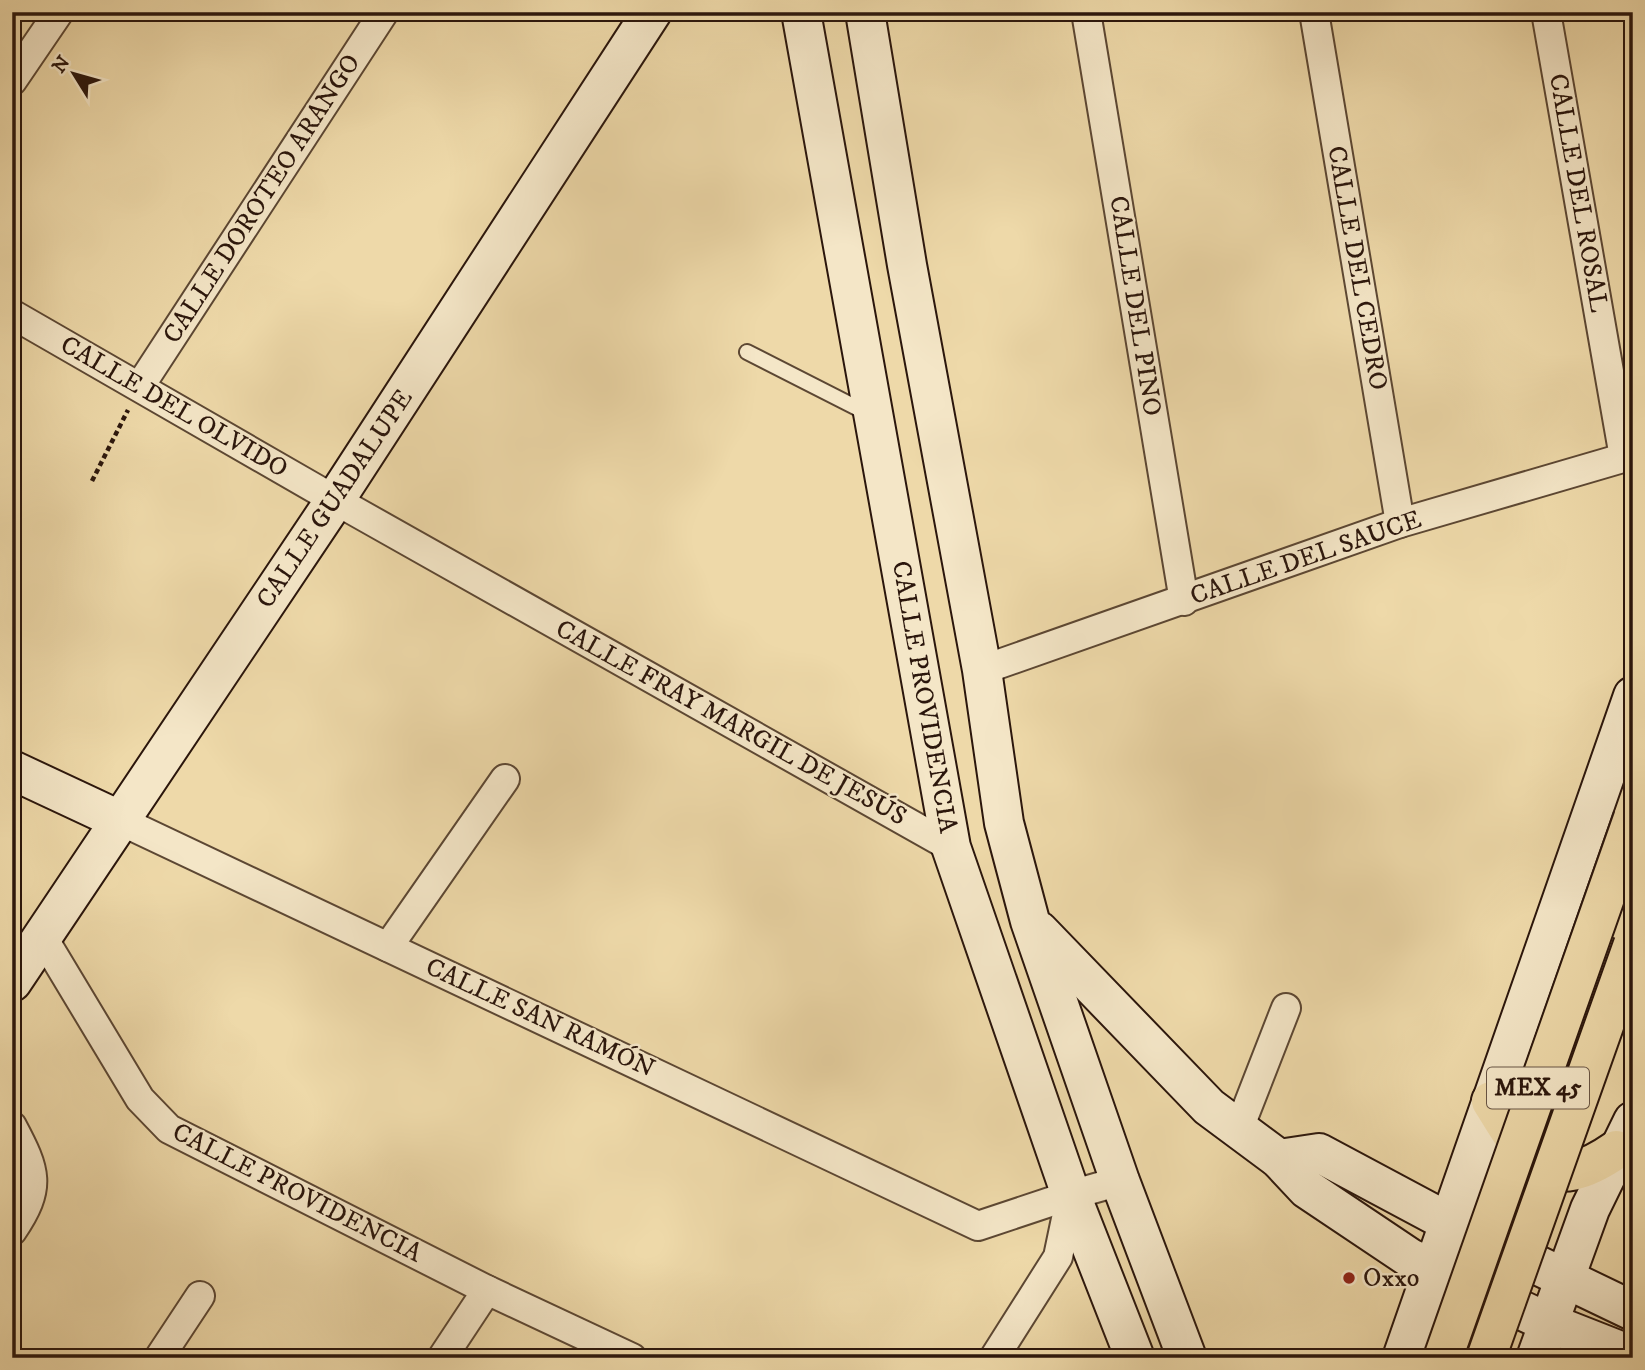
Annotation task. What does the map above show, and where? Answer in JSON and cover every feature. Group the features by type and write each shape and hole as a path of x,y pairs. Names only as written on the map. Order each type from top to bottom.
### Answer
{"main road":[{"name":"MEX 45","path":"1443,1358 1633,818"},
{"name":"MEX 45","path":"1484,1358 1633,944"},
{"path":"1491,1101 1512,1135 1530,1157 1545,1168 1571,1174 1591,1167 1624,1136"},
{"path":"1433,1358 1442,1350 1463,1348 1484,1358"}],"street":[{"path":"12,80 59,12"},
{"name":"CALLE DOROTEO ARANGO","path":"141,386 384,12"},
{"name":"CALLE GUADALUPE","path":"12,982 335,500 652,12"},
{"name":"CALLE PROVIDENCIA","path":"801,12 951,847 1071,1195 1135,1358"},
{"path":"865,12 907,265 982,670 1004,823 1030,921 1120,1181 1187,1358"},
{"name":"CALLE DEL PINO","path":"1086,12 1184,601"},
{"name":"CALLE DEL CEDRO","path":"1314,12 1400,523"},
{"name":"CALLE DEL ROSAL","path":"1546,12 1628,456"},
{"name":"CALLE DEL OLVIDO","path":"12,314 335,500"},
{"name":"CALLE DEL SAUCE","path":"982,670 1400,523 1628,456"},
{"name":"CALLE FRAY MARGIL DE JESÚS","path":"335,500 951,847 1030,921 1209,1107 1279,1159 1307,1189 1410,1258 1549,1323 1633,1356"},
{"path":"1402,1358 1633,696"},
{"name":"CALLE SAN RAMÓN","path":"12,770 978,1226 1120,1181"},
{"path":"388,947 505,779"},
{"name":"CALLE PROVIDENCIA","path":"42,936 141,1099 169,1129 486,1290 625,1356"},
{"path":"1238,1131 1286,1009"},
{"path":"12,1126 27,1154 36,1183 30,1203 14,1219"},
{"path":"1536,1358 1564,1280 1624,1136"},
{"path":"1279,1159 1319,1153 1450,1223 1633,1311"},
{"path":"994,1358 1058,1257 1071,1195"},
{"path":"442,1358 486,1290"},
{"path":"159,1358 200,1296"}],"lane":[{"path":"747,352 874,417"}],"path":[{"path":"92,481 141,386"}],"place":[{"name":"Oxxo","path":"1349,1278"}]}
